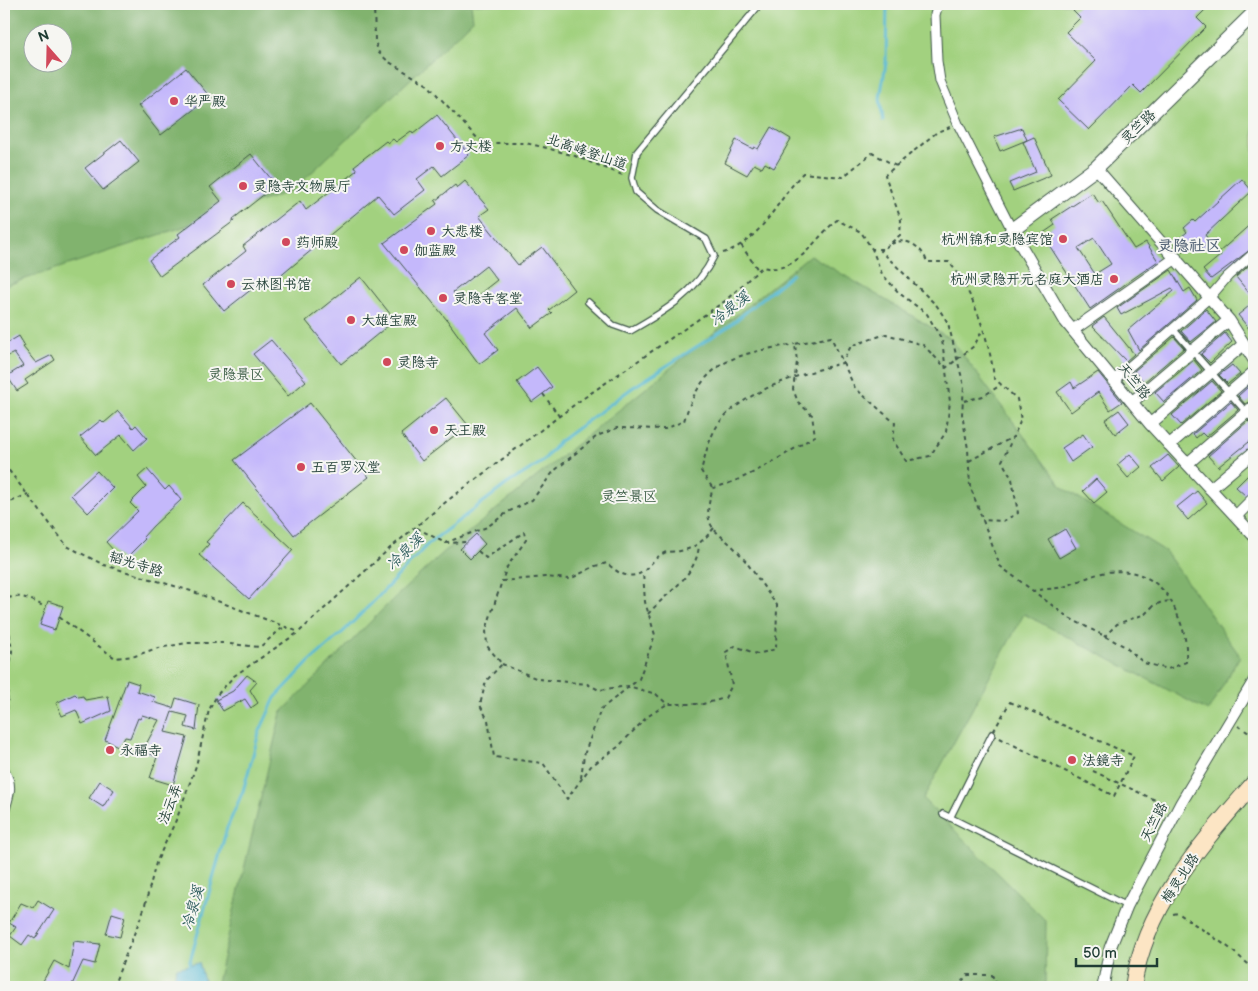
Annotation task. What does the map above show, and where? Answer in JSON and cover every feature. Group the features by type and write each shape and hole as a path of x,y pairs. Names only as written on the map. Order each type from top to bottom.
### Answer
{"main road":[{"name":"梅灵北路","path":"1133,987 1143,946 1154,920 1181,872 1254,783"}],"street":[{"path":"938,4 935,15 940,81 958,124 1012,230"},
{"name":"灵竺路","path":"1012,230 1096,168 1254,13"},
{"path":"1096,168 1229,320 1254,360"},
{"name":"天竺路","path":"1012,230 1039,278 1072,330 1150,424 1254,536"},
{"path":"1114,380 1210,297 1228,276 1254,254"},
{"path":"1072,330 1176,258"},
{"path":"1132,402 1229,320"},
{"path":"1150,424 1244,344"},
{"path":"1169,445 1254,372"},
{"path":"1187,464 1252,413"},
{"path":"1210,488 1254,452"},
{"path":"1236,516 1254,498"},
{"name":"天竺路","path":"1103,987 1110,948 1127,906 1177,810 1254,681"},
{"path":"4,773 10,782 4,809"}],"lane":[{"path":"588,302 613,325 630,331 654,318 682,297 706,275 714,256 706,239 657,210 636,192 632,178 638,152 760,4"},
{"path":"1173,329 1229,394 1252,413"},
{"path":"950,818 992,734"},
{"path":"943,814 1127,906"}],"path":[{"name":"北高峰登山道","path":"374,4 375,41 379,53 389,62 428,85 478,139 491,143 524,143 543,147 575,156 632,178"},
{"path":"888,246 900,235 901,220 885,175 937,132 958,124"},
{"path":"714,256 741,245 772,216 803,173 843,177 872,154 896,166"},
{"path":"445,543 487,527 508,512 532,500 554,471 597,436 617,428 665,429 684,420 690,402 706,377 726,361 750,352 831,337 855,388 895,423 893,440 906,461 930,456 946,432 950,402 942,340 927,314 894,287 882,274 872,249 861,232 837,220 823,231 795,262 786,267 762,267 758,270 741,245"},
{"path":"872,249 884,249 898,241 914,244 924,253 927,262 949,262 969,291 992,362 994,378 1017,399 1021,420 1002,461 1012,479 1018,513 1003,521 982,520"},
{"path":"879,249 901,273 937,306 948,323 964,386 962,414 969,461 970,486 1000,566 1032,591 1069,618 1124,646 1144,663 1168,669 1186,662 1187,640 1172,601 1168,593 1150,578 1124,570 1102,573 1061,587 1032,591"},
{"name":"法云弄","path":"113,987 144,909 156,862 177,818 196,766 209,710 217,696 234,676 299,632 416,527 560,416 725,301 758,270"},
{"path":"946,368 974,346 982,331"},
{"path":"502,664 486,681 480,705 488,720 494,757 542,764 567,799 591,766 618,747 647,717 666,704 703,704 725,698 732,685 726,652 735,646 757,654 776,649 777,605 759,583 742,556 716,534 706,509 712,488 702,471 708,444 725,415 754,396 794,377 842,363 851,346 886,334 923,345 946,368"},
{"path":"712,488 729,484 749,474 815,436 812,415 798,402 793,389 797,362 795,344"},
{"path":"963,401 983,396 1001,385"},
{"path":"543,394 560,416"},
{"path":"969,461 1013,437"},
{"name":"韬光寺路","path":"4,464 66,546 104,565 191,591 299,632"},
{"path":"4,505 28,494"},
{"path":"416,527 445,543 467,542"},
{"path":"502,581 545,577 570,579 595,566 607,563 618,574 629,575 643,572 652,561 665,553 699,545 714,528"},
{"path":"478,551 486,558 524,532 526,540 508,567 486,630 487,646 502,664 538,679 587,684 599,690 628,686 656,694 666,704"},
{"path":"648,614 662,598 683,581 698,558 699,545"},
{"path":"580,780 584,755 601,709 639,679 655,635 648,614 643,572"},
{"path":"4,615 8,598 17,596 31,599 46,608"},
{"path":"4,600 12,651 8,682 6,750 4,757"},
{"path":"1104,636 1117,624 1145,614 1153,606 1162,602 1172,601"},
{"path":"59,617 115,658 135,656 154,649 186,643 223,643"},
{"path":"230,644 260,648 281,629 286,627"},
{"path":"1010,702 1134,756 1120,784 1114,796 992,734 1010,702"},
{"path":"1230,721 1254,736"},
{"path":"1093,771 1177,810"},
{"path":"1154,920 1178,913 1228,947 1254,969"},
{"path":"956,987 968,974 992,975 996,983 1004,987"}],"green space":[{"name":"灵竺景区","path":"4,4 1254,4 1254,987 4,987"},
{"path":"4,4 471,4 473,20 292,191 4,286"},
{"path":"810,255 951,339 1063,488 1165,551 1240,656 1208,711 1024,614 923,799 1046,921 1045,987 216,987 281,713 390,602 444,552"}],"water":[{"path":"199,963 206,987 173,987 176,968"}],"building":[{"path":"1080,4 1202,4 1207,8 1197,18 1206,27 1141,93 1133,85 1089,130 1058,100 1096,61 1066,32 1080,18 1073,11"},
{"name":"华严殿","path":"186,68 210,97 161,135 138,106"},
{"path":"437,115 469,155 442,176 434,166 417,179 425,190 394,214 378,195 272,283 267,277 224,311 203,285 246,251 243,246 300,201 306,210 357,170 354,166 386,141 388,143 393,139 396,142 411,131 413,134"},
{"path":"771,127 791,139 774,168 765,163 762,168 754,164 747,175 725,163 736,140 753,149 754,147 758,149"},
{"path":"1022,128 1027,140 1000,151 994,137"},
{"path":"1034,137 1051,175 1013,191 1009,183 1036,172 1023,142"},
{"path":"121,140 139,162 103,190 85,168"},
{"path":"251,154 276,185 233,219 234,221 160,276 149,260 180,237 178,234 221,201 210,187"},
{"path":"1242,179 1252,191 1205,235 1210,241 1202,248 1196,241 1182,252 1174,243 1187,232 1184,228 1193,220 1195,222"},
{"path":"465,181 489,209 479,216 518,265 542,247 574,290 549,310 552,313 532,328 517,308 485,333 498,350 479,364 447,320 384,243 437,204 435,201 455,185 457,188","holes":["486,266 497,280 464,306 453,292"]},
{"path":"1092,193 1099,203 1102,201 1134,249 1146,242 1158,261 1090,309 1042,234 1055,225 1052,219","holes":["1094,238 1111,264 1095,274 1078,248"]},
{"path":"1254,221 1254,247 1211,279 1203,270 1221,255 1218,253"},
{"path":"1254,261 1254,299 1236,277"},
{"path":"1171,270 1184,292 1190,288 1197,300 1139,350 1128,330 1174,291 1172,288 1121,315 1117,308"},
{"name":"大雄宝殿","path":"361,277 395,320 341,364 306,321"},
{"path":"1254,302 1254,335 1238,315"},
{"path":"1206,309 1216,322 1191,342 1181,331"},
{"path":"1104,317 1134,354 1126,361 1092,326"},
{"path":"1225,333 1232,342 1210,363 1201,354"},
{"path":"19,336 25,346 23,347 36,363 52,355 55,360 25,380 28,384 17,391 7,376 23,366 14,353 4,358 4,345"},
{"path":"1174,337 1184,348 1144,382 1134,371"},
{"path":"271,340 306,381 288,396 253,354"},
{"path":"1194,360 1202,370 1164,402 1155,392"},
{"path":"1232,365 1240,374 1228,384 1219,375"},
{"path":"537,367 552,387 532,402 517,382"},
{"path":"1098,372 1122,402 1110,410 1098,392 1071,412 1057,392 1071,382 1074,388"},
{"path":"1212,381 1221,391 1181,425 1172,415"},
{"path":"1249,386 1254,391 1254,399 1245,404 1238,396"},
{"name":"天王殿","path":"446,398 468,425 422,461 401,434"},
{"path":"1231,402 1238,410 1206,437 1202,433 1196,438 1193,434"},
{"name":"五百罗汉堂","path":"310,403 369,477 294,535 234,460"},
{"path":"1119,410 1129,423 1115,434 1105,420"},
{"path":"118,411 133,428 136,425 147,438 134,450 121,435 96,455 80,437 101,420 104,423"},
{"path":"1248,421 1254,426 1254,438 1218,467 1208,456"},
{"path":"1083,434 1092,447 1071,462 1062,448"},
{"path":"1130,454 1141,467 1128,478 1117,465"},
{"path":"1168,455 1179,467 1163,481 1152,468"},
{"path":"147,469 165,490 169,486 181,500 153,526 143,537 145,539 123,561 106,542 138,511 130,503 146,487 138,477"},
{"path":"1254,469 1254,491 1246,496 1236,487"},
{"path":"97,471 113,488 88,513 71,495"},
{"path":"1096,479 1107,492 1094,503 1083,491"},
{"path":"1197,491 1207,503 1188,520 1177,507"},
{"path":"243,503 293,550 249,599 199,555 209,544 206,542"},
{"path":"1065,529 1076,548 1059,558 1048,539"},
{"path":"476,534 485,544 470,559 460,549"},
{"path":"48,601 63,606 55,630 40,625"},
{"path":"247,675 257,682 250,690 258,703 251,708 245,699 223,711 216,700 233,691"},
{"path":"127,680 139,684 137,691 155,697 153,702 173,708 176,698 199,705 196,730 185,727 188,716 172,712 165,732 187,737 173,785 150,778 157,757 143,750 159,720 142,715 140,719 138,718 130,738 125,737 120,747 105,740"},
{"path":"75,694 78,697 83,696 85,700 108,696 111,711 82,724 76,710 62,716 56,703"},
{"path":"100,781 114,790 103,807 89,798"},
{"path":"38,900 54,910 35,939 29,935 22,945 10,936 16,927 9,923 21,903 33,908"},
{"path":"112,913 125,917 120,937 106,934"},
{"path":"74,941 100,944 95,964 83,961 71,987 43,987 45,983 43,981 54,961 69,969"}],"waterway":[{"path":"883,121 880,98 886,63 887,4"},
{"name":"冷泉溪","path":"189,965 227,828 243,791 259,733 275,698 309,662 376,599 428,544 507,484 542,462 559,442 632,388 729,326 792,274"}],"place":[{"name":"华严殿","path":"174,101"},
{"name":"方丈楼","path":"440,146"},
{"name":"灵隐寺文物展厅","path":"243,186"},
{"name":"大悲楼","path":"431,231"},
{"name":"杭州锦和灵隐宾馆","path":"1063,239"},
{"name":"药师殿","path":"286,242"},
{"name":"伽蓝殿","path":"404,250"},
{"name":"杭州灵隐开元名庭大酒店","path":"1114,279"},
{"name":"云林图书馆","path":"231,284"},
{"name":"灵隐寺客堂","path":"443,298"},
{"name":"大雄宝殿","path":"351,320"},
{"name":"灵隐寺","path":"387,362"},
{"name":"天王殿","path":"434,430"},
{"name":"五百罗汉堂","path":"301,467"},
{"name":"永福寺","path":"110,750"},
{"name":"法鏡寺","path":"1072,760"}],"district":[{"name":"灵隐社区","path":"1189,246"}],"park label":[{"name":"灵隐景区","path":"236,374"}]}
